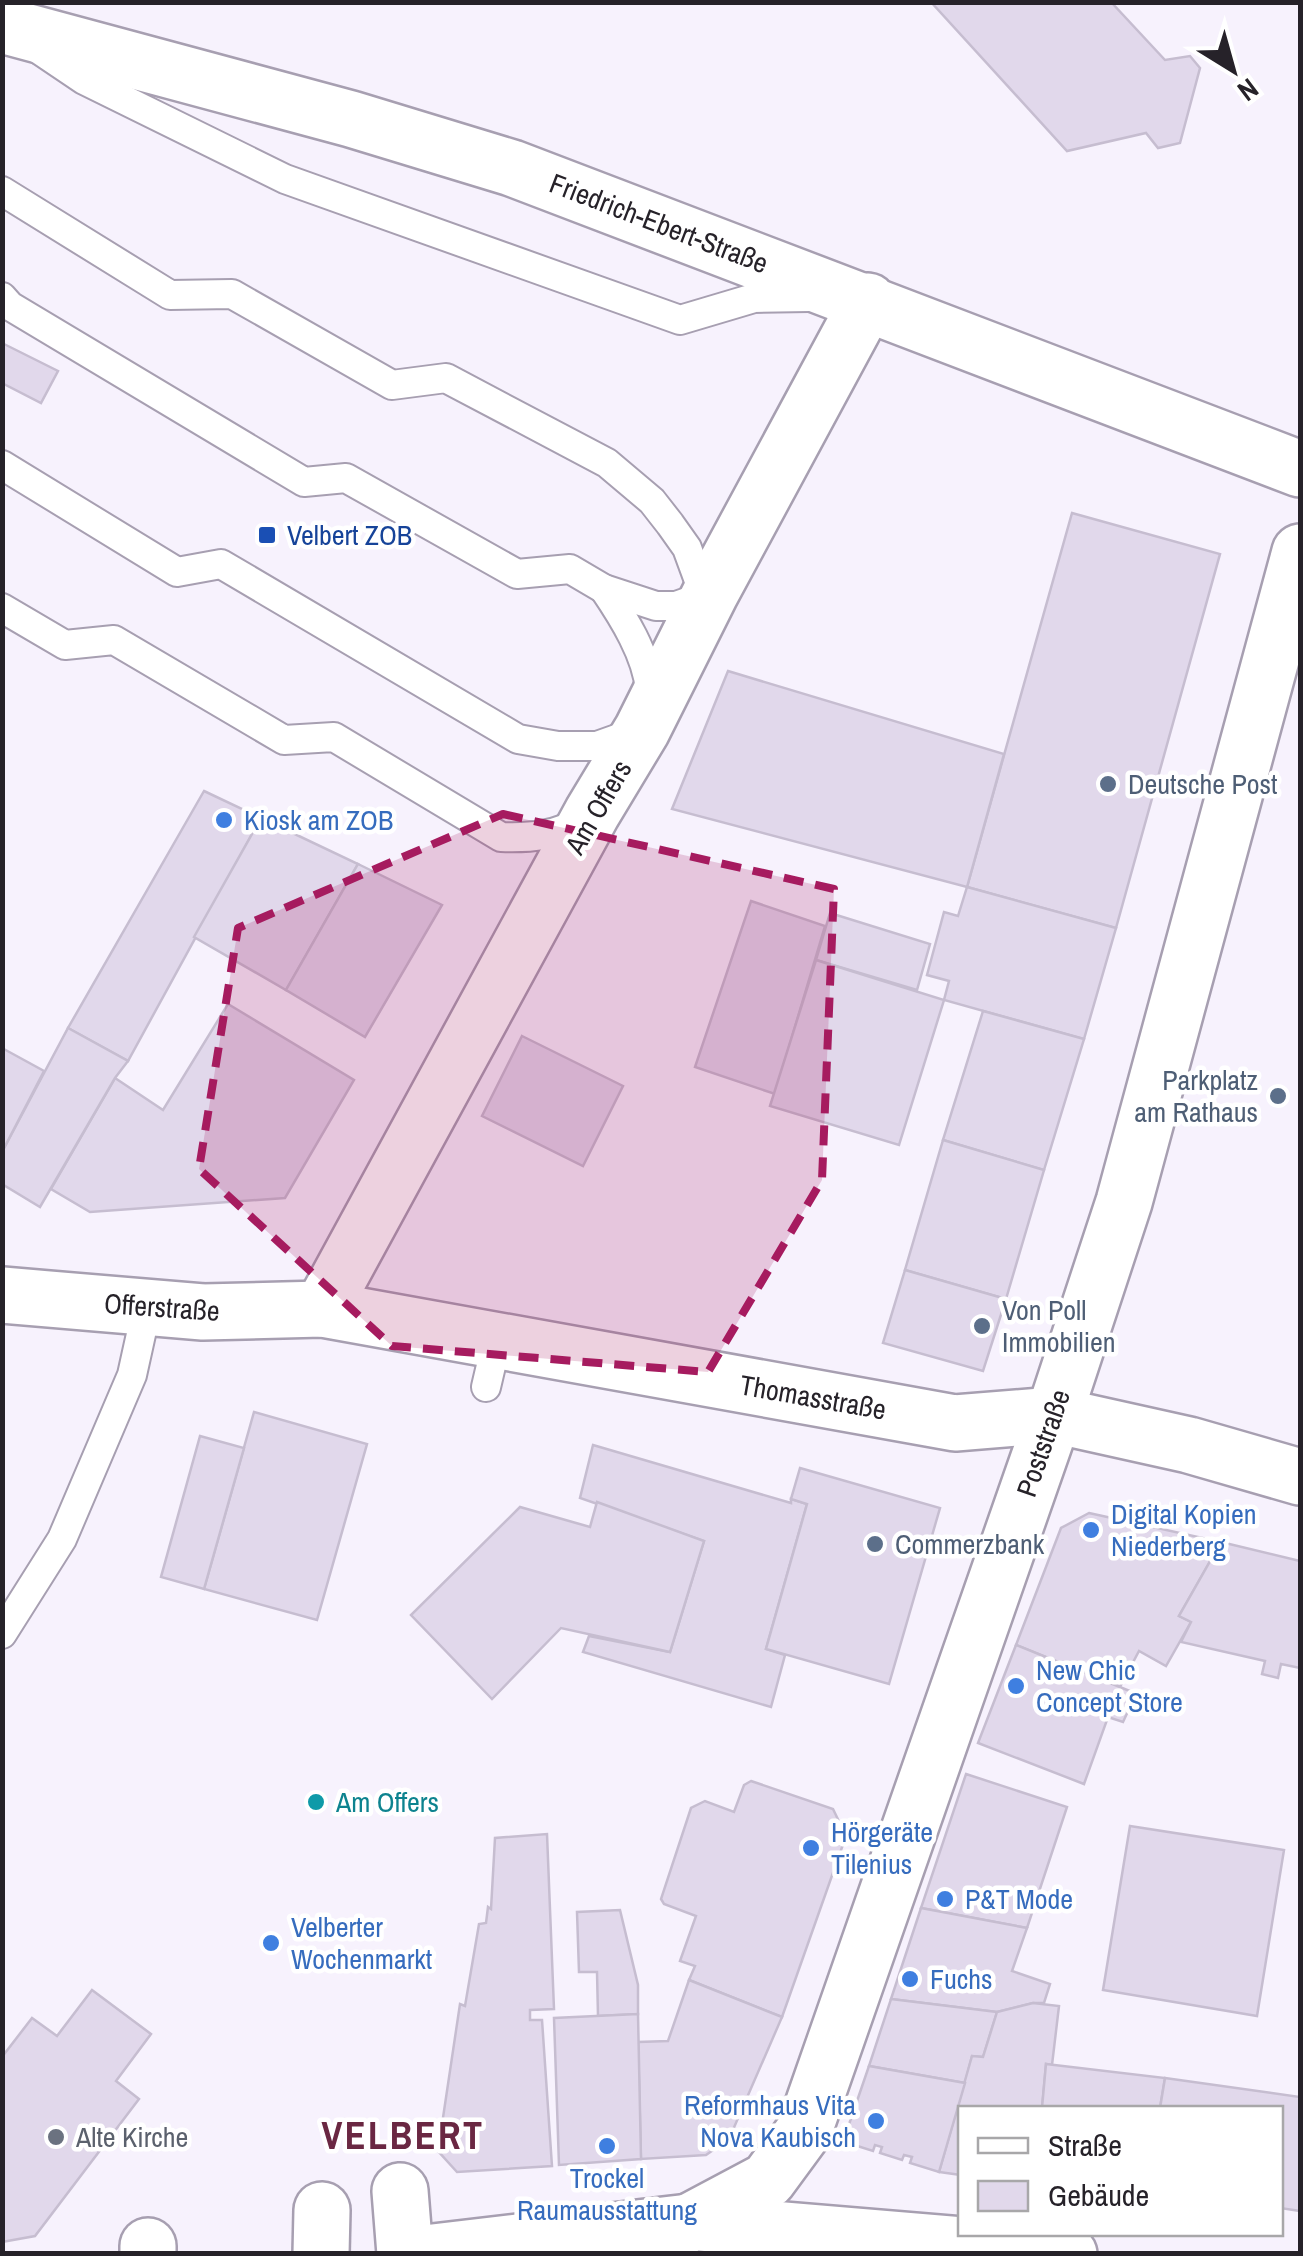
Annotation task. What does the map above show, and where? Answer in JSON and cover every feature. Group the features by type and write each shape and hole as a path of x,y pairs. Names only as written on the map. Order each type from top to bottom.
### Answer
{"street":[{"name":"Friedrich-Ebert-Straße","path":"5,25 351,119 512,168 1300,469"},
{"name":"Am Offers","path":"322,1309 592,813 642,730 710,594 868,301"},
{"name":"Poststraße","path":"671,2238 768,2180 804,2131 1054,1416 1124,1202 1300,552"},
{"name":"Offerstraße","path":"2,1296 204,1312 322,1309"},
{"name":"Thomasstraße","path":"322,1309 492,1363 956,1423 1054,1416 1189,1445 1300,1477"},
{"path":"400,2192 405,2254"},
{"path":"416,2254 671,2238 1069,2254"}],"lane":[{"path":"5,25 84,80 285,179 680,320 754,298 868,301"},
{"path":"2,191 170,296 232,294 392,385 446,378 606,462 661,512 687,548 698,578 710,594 676,606 656,606 604,589 570,568 517,574 346,478 304,482 5,303"},
{"path":"2,465 177,572 221,564 518,739 558,746 596,746 642,730 650,693 646,674 625,621 604,589"},
{"path":"2,608 65,645 114,640 284,740 334,737 501,838 530,838 566,830 592,813"},
{"path":"2,1634 62,1539 128,1383 147,1307"}],"highlighted area":[{"path":"503,814 834,889 822,1180 708,1372 392,1346 199,1169 238,928"}],"building":[{"path":"931,2 1111,2 1165,60 1190,56 1200,68 1180,143 1158,148 1146,133 1067,151"},
{"path":"2,343 58,371 41,403 2,383"},
{"path":"1072,513 1220,554 1116,928 967,887"},
{"path":"728,671 1004,754 967,887 672,809"},
{"path":"204,791 261,818 128,1061 68,1028"},
{"path":"261,818 358,864 286,990 194,937"},
{"path":"358,864 442,905 365,1037 286,990"},
{"path":"967,887 1116,928 1084,1039 944,1000 949,981 927,975 944,912 958,916"},
{"path":"751,901 825,926 775,1094 695,1067"},
{"path":"830,913 930,944 917,990 816,960"},
{"path":"816,960 944,1000 899,1145 770,1106"},
{"path":"228,1004 354,1080 285,1198 90,1212 51,1189 115,1078 163,1110"},
{"path":"983,1011 1084,1039 1044,1170 943,1140"},
{"path":"68,1028 128,1061 40,1207 2,1184 2,1152"},
{"path":"522,1036 623,1086 583,1166 482,1116"},
{"path":"2,1048 44,1071 2,1152"},
{"path":"943,1140 1044,1170 1006,1299 905,1270"},
{"path":"905,1270 1006,1299 983,1371 883,1343"},
{"path":"254,1412 367,1444 317,1620 204,1589"},
{"path":"200,1436 244,1448 204,1589 161,1577"},
{"path":"593,1445 791,1503 791,1499 807,1504 766,1649 785,1655 771,1707 583,1652 589,1636 670,1652 704,1541 580,1498"},
{"path":"800,1468 940,1508 889,1684 766,1649 807,1504 791,1499"},
{"path":"597,1502 704,1541 670,1652 561,1628 492,1699 411,1615 520,1507 590,1527"},
{"path":"1089,1513 1221,1542 1179,1616 1191,1622 1166,1666 1139,1651 1120,1687 1016,1645 1061,1528"},
{"path":"1221,1542 1300,1561 1300,1668 1281,1664 1278,1678 1262,1674 1265,1661 1181,1642 1191,1622 1179,1616"},
{"path":"1016,1645 1147,1698 1141,1711 1130,1707 1123,1722 1108,1717 1084,1784 978,1743"},
{"path":"966,1774 1067,1807 1027,1928 921,1908"},
{"path":"751,1781 833,1809 846,1836 782,2017 689,1980 695,1966 680,1961 696,1916 664,1904 661,1899 691,1808 705,1801 734,1812 744,1785"},
{"path":"1130,1826 1284,1850 1257,2016 1103,1990"},
{"path":"547,1834 554,2009 530,2010 530,2020 542,2020 552,2166 457,2172 438,2151 460,2004 465,2006 479,1924 486,1923 488,1907 491,1909 495,1838"},
{"path":"921,1908 1027,1928 1012,1971 1050,1984 1044,2003 997,2012 891,1999"},
{"path":"620,1910 638,1985 638,2014 598,2016 597,1972 579,1972 577,1912"},
{"path":"689,1980 782,2017 729,2139 706,2155 641,2159 638,2042 668,2041"},
{"name":"Alte Kirche","path":"92,1990 151,2034 116,2081 139,2099 35,2236 2,2242 2,2057 32,2018 57,2036"},
{"path":"891,1999 997,2012 983,2057 972,2056 965,2083 869,2066"},
{"path":"1033,2003 1059,2006 1052,2065 1046,2064 1042,2106 958,2106 958,2175 939,2172 972,2056 983,2057 997,2012"},
{"path":"638,2014 641,2159 559,2165 554,2018"},
{"path":"1046,2064 1165,2078 1160,2106 1042,2106"},
{"path":"869,2066 965,2083 939,2172 910,2163 912,2157 904,2155 902,2160 880,2153 882,2147 875,2145 873,2151 851,2144 854,2139 846,2133"},
{"path":"1165,2078 1300,2097 1300,2211 1283,2208 1283,2106 1160,2106"}],"place":[{"name":"Velbert ZOB","path":"267,535"},
{"name":"Deutsche Post","path":"1108,784"},
{"name":"Kiosk am ZOB","path":"224,820"},
{"name":"Parkplatz am Rathaus","path":"1278,1096"},
{"name":"Von Poll Immobilien","path":"982,1326"},
{"name":"Digital Kopien Niederberg","path":"1091,1530"},
{"name":"Commerzbank","path":"875,1544"},
{"name":"New Chic Concept Store","path":"1016,1686"},
{"name":"Am Offers","path":"316,1802"},
{"name":"Hörgeräte Tilenius","path":"811,1848"},
{"name":"P&T Mode","path":"945,1899"},
{"name":"Velberter Wochenmarkt","path":"271,1943"},
{"name":"Fuchs","path":"910,1979"},
{"name":"Reformhaus Vita Nova Kaubisch","path":"876,2121"},
{"name":"Alte Kirche","path":"56,2137"},
{"name":"Trockel Raumausstattung","path":"607,2146"}],"district":[{"name":"VELBERT","path":"403,2136"}]}
